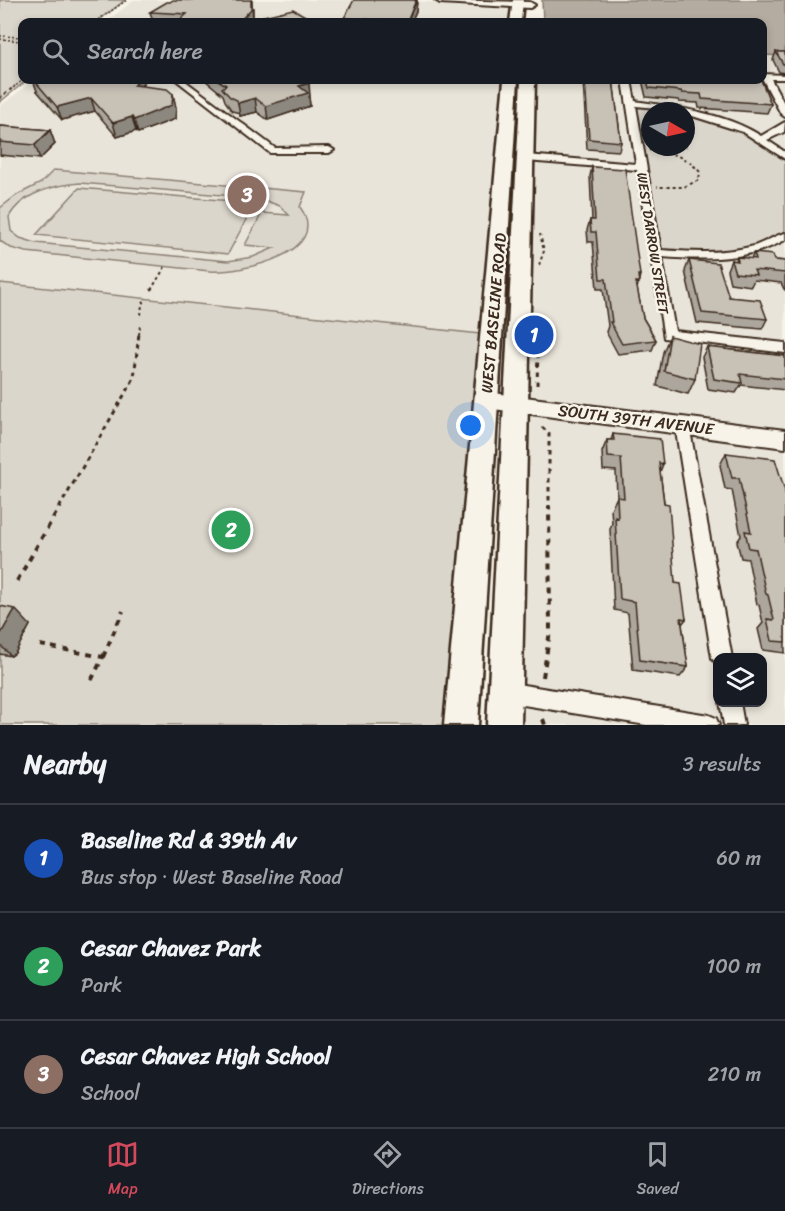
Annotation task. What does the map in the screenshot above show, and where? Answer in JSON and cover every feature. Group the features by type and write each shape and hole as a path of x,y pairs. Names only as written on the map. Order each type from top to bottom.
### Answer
{"main road":[{"path":"516,18 518,2"},
{"name":"WEST BASELINE ROAD","path":"461,725 511,84"},
{"name":"WEST BASELINE ROAD","path":"504,725 528,84"}],"street":[{"path":"440,0 518,2 530,7"},
{"path":"767,76 785,77"},
{"path":"767,81 785,114"},
{"path":"185,84 273,151 329,150"},
{"name":"WEST DARROW STREET","path":"628,84 669,335 785,348"},
{"path":"630,103 641,105"},
{"path":"695,114 723,122 762,139 785,156"},
{"path":"762,139 781,130 785,124"},
{"path":"526,158 641,167"},
{"path":"656,253 697,256 729,254 759,248 785,236"},
{"name":"SOUTH 39TH AVENUE","path":"486,400 785,438"},
{"path":"682,425 721,653"},
{"path":"505,692 709,725"},
{"path":"731,707 734,725"}],"path":[{"path":"101,18 127,0"},
{"path":"0,38 18,37"},
{"path":"0,38 18,40"},
{"path":"0,98 18,84"},
{"path":"638,150 677,155 688,159 700,172 699,180 684,187 644,186"},
{"path":"151,290 165,267"},
{"path":"141,315 142,304 146,298"},
{"path":"17,581 134,378 140,325"},
{"path":"542,427 549,434 550,631 543,677"},
{"path":"89,686 123,611"},
{"path":"40,645 103,657"},
{"path":"543,719 545,725"}],"shaded area":[{"path":"0,0 125,0 102,18 18,18 18,84 22,84 0,102"},
{"path":"134,0 394,0 500,6 510,10 509,18 111,18"},
{"path":"542,0 785,0 785,56 767,55 767,18 543,18"},
{"path":"767,55 785,56 785,725 524,725 535,84 767,84"},
{"path":"29,84 504,84 480,334 0,283 0,106"},
{"path":"630,103 641,105 641,156 695,156 695,114 746,130 785,156 785,236 729,254 656,253"},
{"path":"54,170 306,192 300,207 307,223 304,237 294,248 279,257 260,264 224,271 26,252 11,248 0,241 0,208 17,195 41,183","holes":["80,183 258,198 280,206 289,215 262,213 245,245 274,248 253,257 228,261 36,243 20,238 11,231 9,217 30,196 50,188"]},
{"path":"79,188 255,203 228,254 36,235"},
{"path":"0,283 480,334 445,725 0,725"}],"building":[{"path":"173,0 251,0 251,9 243,18 182,18 187,14 150,12"},
{"path":"354,0 416,0 409,18 344,18"},
{"path":"293,9 309,18 256,18"},
{"path":"776,52 785,52 785,64 783,64"},
{"path":"37,84 135,84 167,89 173,94 172,105 134,120 132,117 113,123 91,98 57,107"},
{"path":"224,84 306,84 299,86 308,93 266,106 255,98 238,103 222,88 226,85"},
{"path":"585,84 614,84 621,142 589,139"},
{"path":"648,84 763,84 771,104 702,99 701,94 649,88"},
{"path":"0,126 50,130 35,145 0,142"},
{"path":"592,167 625,169 640,275 638,275 639,283 636,282 643,318 656,340 622,344 610,322 612,322 606,279 600,279 596,232 591,232 590,220 595,220"},
{"path":"754,253 773,255 775,260 785,261 785,273 754,270 756,275 735,273 731,260 738,261 737,257 756,259"},
{"path":"689,260 718,263 729,297 760,300 767,319 702,313"},
{"path":"670,336 700,344 695,379 664,371"},
{"path":"707,347 785,356 785,379 740,374 742,383 714,379"},
{"path":"613,434 660,439 663,464 659,463 664,503 669,504 675,583 681,584 686,619 681,618 688,667 640,660 635,602 620,599 615,517 618,518 617,497 624,498 621,458 608,457 607,440 614,440"},
{"path":"726,453 775,459 785,491 785,642 772,641 767,619 774,620 768,595 756,549 749,548 745,531 751,532 739,478 732,478"},
{"path":"0,606 15,609 0,635"}],"place":[{"name":"Cesar Chavez High School","path":"247,195"},
{"name":"Baseline Rd & 39th Av","path":"534,335"},
{"name":"Cesar Chavez Park","path":"231,530"}]}
